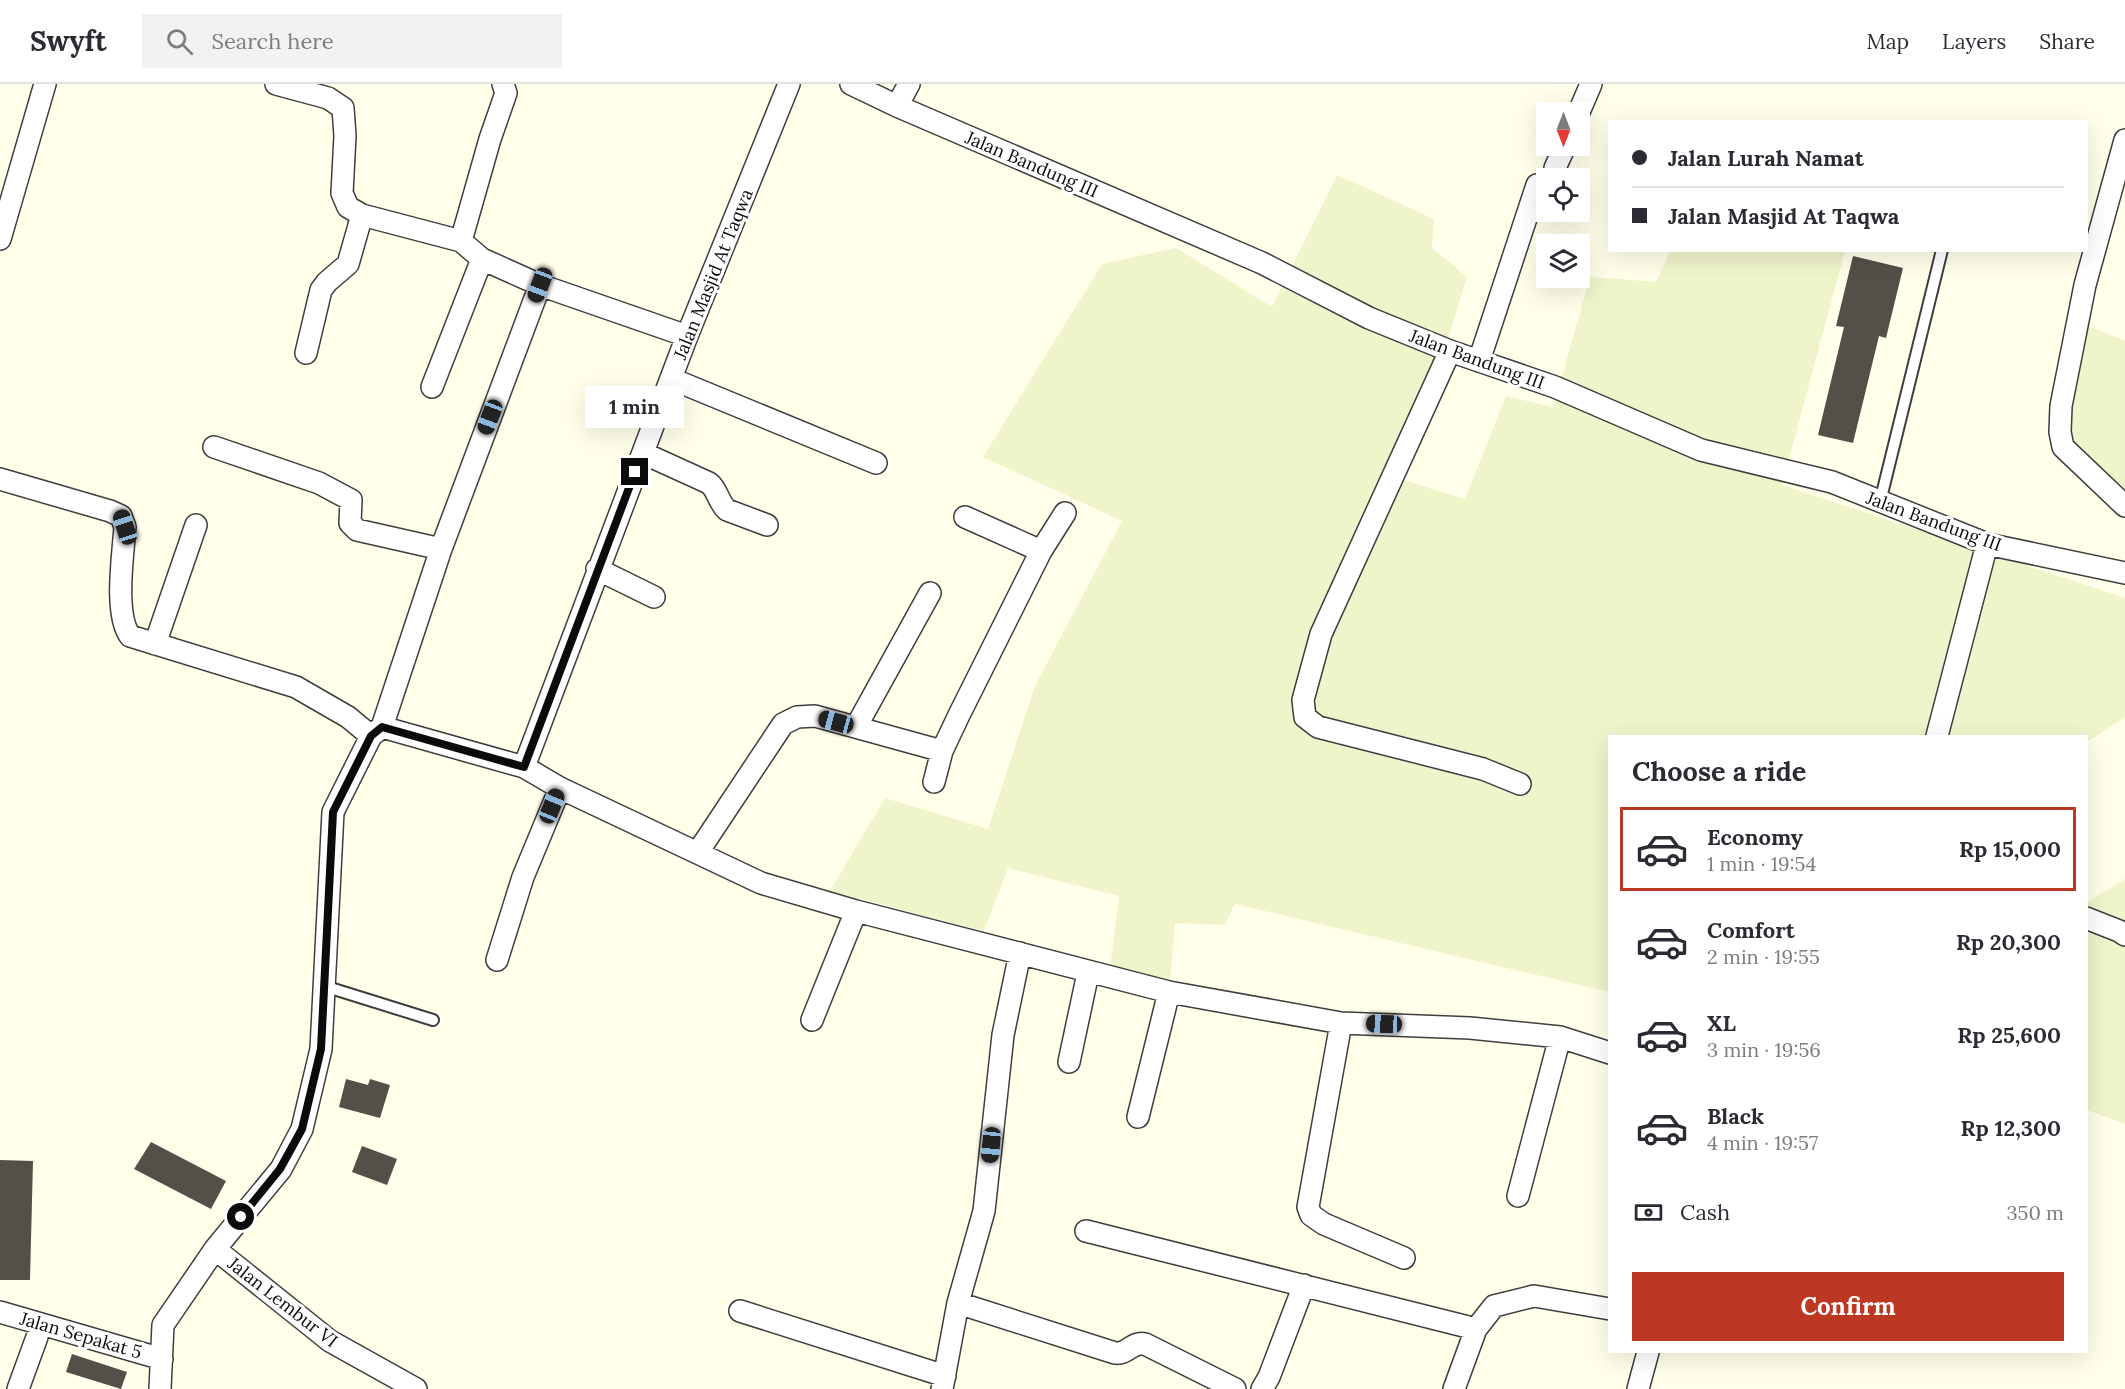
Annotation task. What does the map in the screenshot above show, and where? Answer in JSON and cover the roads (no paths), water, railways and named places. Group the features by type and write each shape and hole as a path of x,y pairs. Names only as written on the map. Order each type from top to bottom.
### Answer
{"street":[{"path":"0,239 45,84"},
{"path":"276,84 328,98 343,108 345,136 342,193 348,207 363,215 461,241 482,259 540,285 687,336"},
{"path":"461,241 506,93 503,84"},
{"name":"Jalan Masjid At Taqwa","path":"524,767 687,336 789,84"},
{"name":"Jalan Bandung III","path":"851,84 897,106 1262,263 1369,318 1450,351 1555,387 1701,450 1832,482 1987,544 2125,573"},
{"path":"897,106 909,84"},
{"path":"1583,102 1591,84"},
{"path":"2125,141 2085,285 2061,406 2060,432 2063,447 2125,506"},
{"path":"1555,168 1560,156"},
{"path":"1479,361 1536,188"},
{"path":"306,353 321,290 348,264 363,215"},
{"path":"432,387 482,259"},
{"path":"160,1389 163,1324 215,1249 280,1169 302,1129 321,1049 333,812 377,731 441,549 540,285"},
{"path":"1450,351 1321,634 1302,700 1305,717 1318,727 1483,769 1520,783"},
{"path":"672,379 876,463"},
{"path":"214,447 319,483 345,495 351,500 351,523 357,530 441,549"},
{"path":"643,453 709,483 714,487 722,505 727,510 767,525"},
{"path":"0,479 121,516 125,527 121,606 124,626 130,636 296,687 377,731 524,767 560,788 761,883 856,911 1168,992 1341,1023 1470,1028 1560,1037 1608,1052"},
{"path":"934,782 942,751 1041,551 1065,513"},
{"path":"965,517 1041,551"},
{"path":"155,644 196,525"},
{"path":"1937,735 1987,544"},
{"path":"597,569 654,597"},
{"path":"856,727 930,592"},
{"path":"698,852 783,724 796,717 815,716 942,751"},
{"path":"497,960 523,877 560,788"},
{"path":"812,1020 856,911"},
{"path":"2088,919 2125,935"},
{"path":"740,1311 944,1382 958,1303 984,1211 1003,1035 1020,953"},
{"path":"1069,1062 1088,973"},
{"path":"1138,1117 1168,992"},
{"path":"1341,1023 1308,1207 1311,1215 1324,1224 1404,1258"},
{"path":"1518,1196 1560,1037"},
{"path":"1086,1231 1476,1329"},
{"name":"Jalan Lembur VI","path":"215,1249 330,1341 416,1389"},
{"path":"1262,1389 1269,1377 1304,1286"},
{"path":"1454,1389 1476,1329 1494,1306 1534,1296 1608,1309"},
{"path":"958,1303 1115,1353 1123,1353 1137,1343 1145,1344 1235,1389"},
{"name":"Jalan Sepakat 5","path":"0,1312 162,1359"},
{"path":"18,1389 37,1337"},
{"path":"1638,1389 1648,1353"}],"lane":[{"path":"1880,502 1942,252"},
{"path":"324,986 433,1020"}]}
